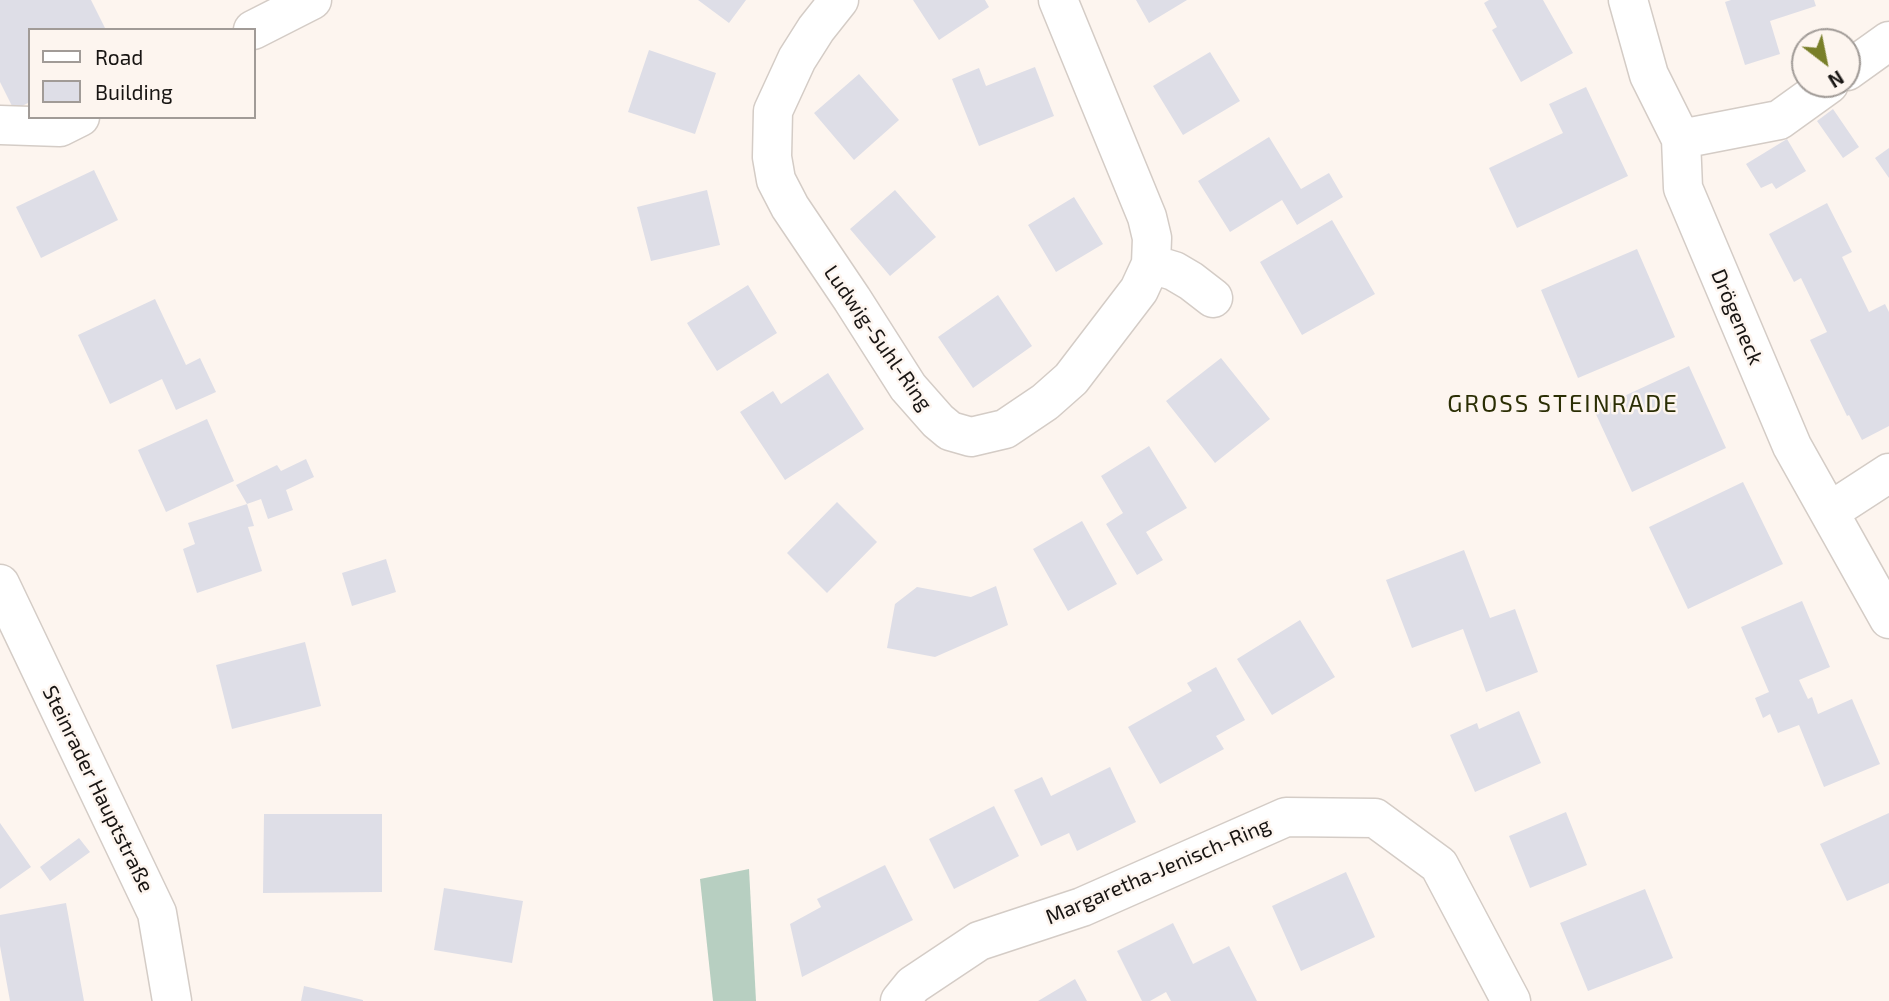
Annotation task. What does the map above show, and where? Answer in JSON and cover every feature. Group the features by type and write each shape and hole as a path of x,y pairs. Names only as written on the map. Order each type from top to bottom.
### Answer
{"street":[{"path":"256,28 312,0"},
{"name":"Ludwig-Suhl-Ring","path":"839,0 797,58 773,111 772,157 776,180 797,219 908,387 950,431 971,437 1005,429 1045,402 1071,379 1139,290 1151,264 1152,238 1147,217 1058,0"},
{"name":"Drögeneck","path":"1628,0 1649,75 1681,139 1683,188 1792,446 1889,619"},
{"path":"1861,61 1889,41"},
{"path":"1681,139 1779,120 1810,98"},
{"path":"0,125 60,127 76,119"},
{"path":"1151,264 1174,271 1213,298"},
{"path":"1829,512 1889,473"},
{"name":"Steinrader Hauptstraße","path":"0,584 157,913 172,1001"},
{"name":"Margaretha-Jenisch-Ring","path":"900,1001 912,985 979,941 1082,907 1286,817 1375,818 1439,865 1511,1001"}],"green space":[{"path":"749,869 756,1001 713,1001 700,879"}],"building":[{"path":"0,0 91,0 105,28 28,28 28,103 14,110 0,82"},
{"path":"698,0 746,0 729,23"},
{"path":"913,0 985,0 989,7 939,40"},
{"path":"1136,0 1187,0 1149,23"},
{"path":"1489,0 1543,0 1573,53 1521,82 1492,30 1497,27 1484,3"},
{"path":"1814,0 1816,6 1770,21 1780,54 1745,65 1725,2"},
{"path":"649,50 716,73 695,134 628,112"},
{"path":"1210,52 1240,101 1183,135 1153,86"},
{"path":"1035,67 1054,116 979,146 952,79 979,68 986,86"},
{"path":"859,74 899,120 854,160 814,113"},
{"path":"1586,87 1628,176 1517,228 1489,168 1563,133 1549,104"},
{"path":"1833,109 1859,147 1843,158 1817,121"},
{"path":"1269,137 1301,189 1329,173 1343,197 1297,225 1282,200 1230,232 1198,181"},
{"path":"1787,139 1806,171 1776,189 1772,183 1761,188 1746,164"},
{"path":"1889,148 1889,178 1875,158"},
{"path":"94,170 118,220 41,258 16,207"},
{"path":"707,190 720,245 651,261 637,207"},
{"path":"895,190 936,237 890,276 850,229"},
{"path":"1074,197 1103,244 1056,272 1028,225"},
{"path":"1827,203 1852,252 1842,257 1869,312 1885,304 1889,312 1889,426 1862,440 1849,415 1847,416 1810,340 1827,332 1801,278 1794,282 1769,234"},
{"path":"1332,220 1375,294 1302,335 1260,262"},
{"path":"1637,249 1675,337 1578,378 1541,290"},
{"path":"748,285 777,333 717,371 687,323"},
{"path":"998,295 1032,346 973,388 938,337"},
{"path":"155,299 186,365 200,358 216,392 176,410 162,379 110,404 78,335"},
{"path":"1221,358 1270,419 1215,463 1166,401"},
{"path":"1689,366 1726,448 1632,492 1594,410"},
{"path":"828,373 864,429 785,480 740,412 773,391 781,404"},
{"path":"207,419 234,481 166,512 138,450"},
{"path":"1149,446 1187,508 1146,532 1163,560 1137,575 1106,524 1123,513 1101,476"},
{"path":"306,459 314,477 286,490 293,510 268,519 261,499 247,504 236,485 277,465 281,471"},
{"path":"1743,482 1783,564 1688,609 1649,527"},
{"path":"837,502 877,542 827,593 787,553"},
{"path":"247,504 254,526 248,527 262,571 197,593 183,549 195,544 188,523"},
{"path":"1082,521 1117,584 1068,611 1033,549"},
{"path":"1464,550 1490,618 1515,609 1538,672 1486,692 1463,629 1412,648 1386,580"},
{"path":"386,559 396,592 352,606 342,573"},
{"path":"996,586 1008,625 935,657 887,648 895,604 917,587 971,597"},
{"path":"1802,601 1830,667 1799,680 1808,699 1812,697 1818,714 1852,699 1880,764 1824,787 1799,725 1778,733 1770,714 1763,718 1755,698 1769,692 1741,627"},
{"path":"1300,620 1335,677 1272,715 1237,659"},
{"path":"305,642 321,706 232,729 216,665"},
{"path":"1216,667 1245,720 1216,736 1224,749 1160,784 1128,727 1192,691 1187,683"},
{"path":"1519,711 1541,763 1475,792 1450,735 1477,723 1479,729"},
{"path":"1110,767 1136,822 1077,851 1069,833 1041,846 1014,790 1042,777 1051,796"},
{"path":"994,806 1019,856 954,889 929,839"},
{"path":"1566,812 1587,865 1530,888 1509,836"},
{"path":"1889,813 1889,883 1847,901 1820,844"},
{"path":"264,814 382,814 382,892 263,893"},
{"path":"0,823 31,867 0,889"},
{"path":"79,838 90,852 50,881 40,867"},
{"path":"885,865 913,920 802,977 790,924 821,907 817,899"},
{"path":"1346,872 1375,937 1301,971 1272,906"},
{"path":"444,888 523,901 512,963 434,950"},
{"path":"1645,889 1673,958 1588,991 1560,923"},
{"path":"66,903 84,1001 10,1001 0,946 0,915"},
{"path":"1173,923 1193,964 1229,946 1257,1001 1171,1001 1166,992 1150,1001 1142,1001 1117,951"},
{"path":"1075,979 1087,1001 1038,1001"},
{"path":"304,986 363,1000 363,1001 301,1001"}],"district":[{"name":"GROSS STEINRADE","path":"1563,404"}]}
